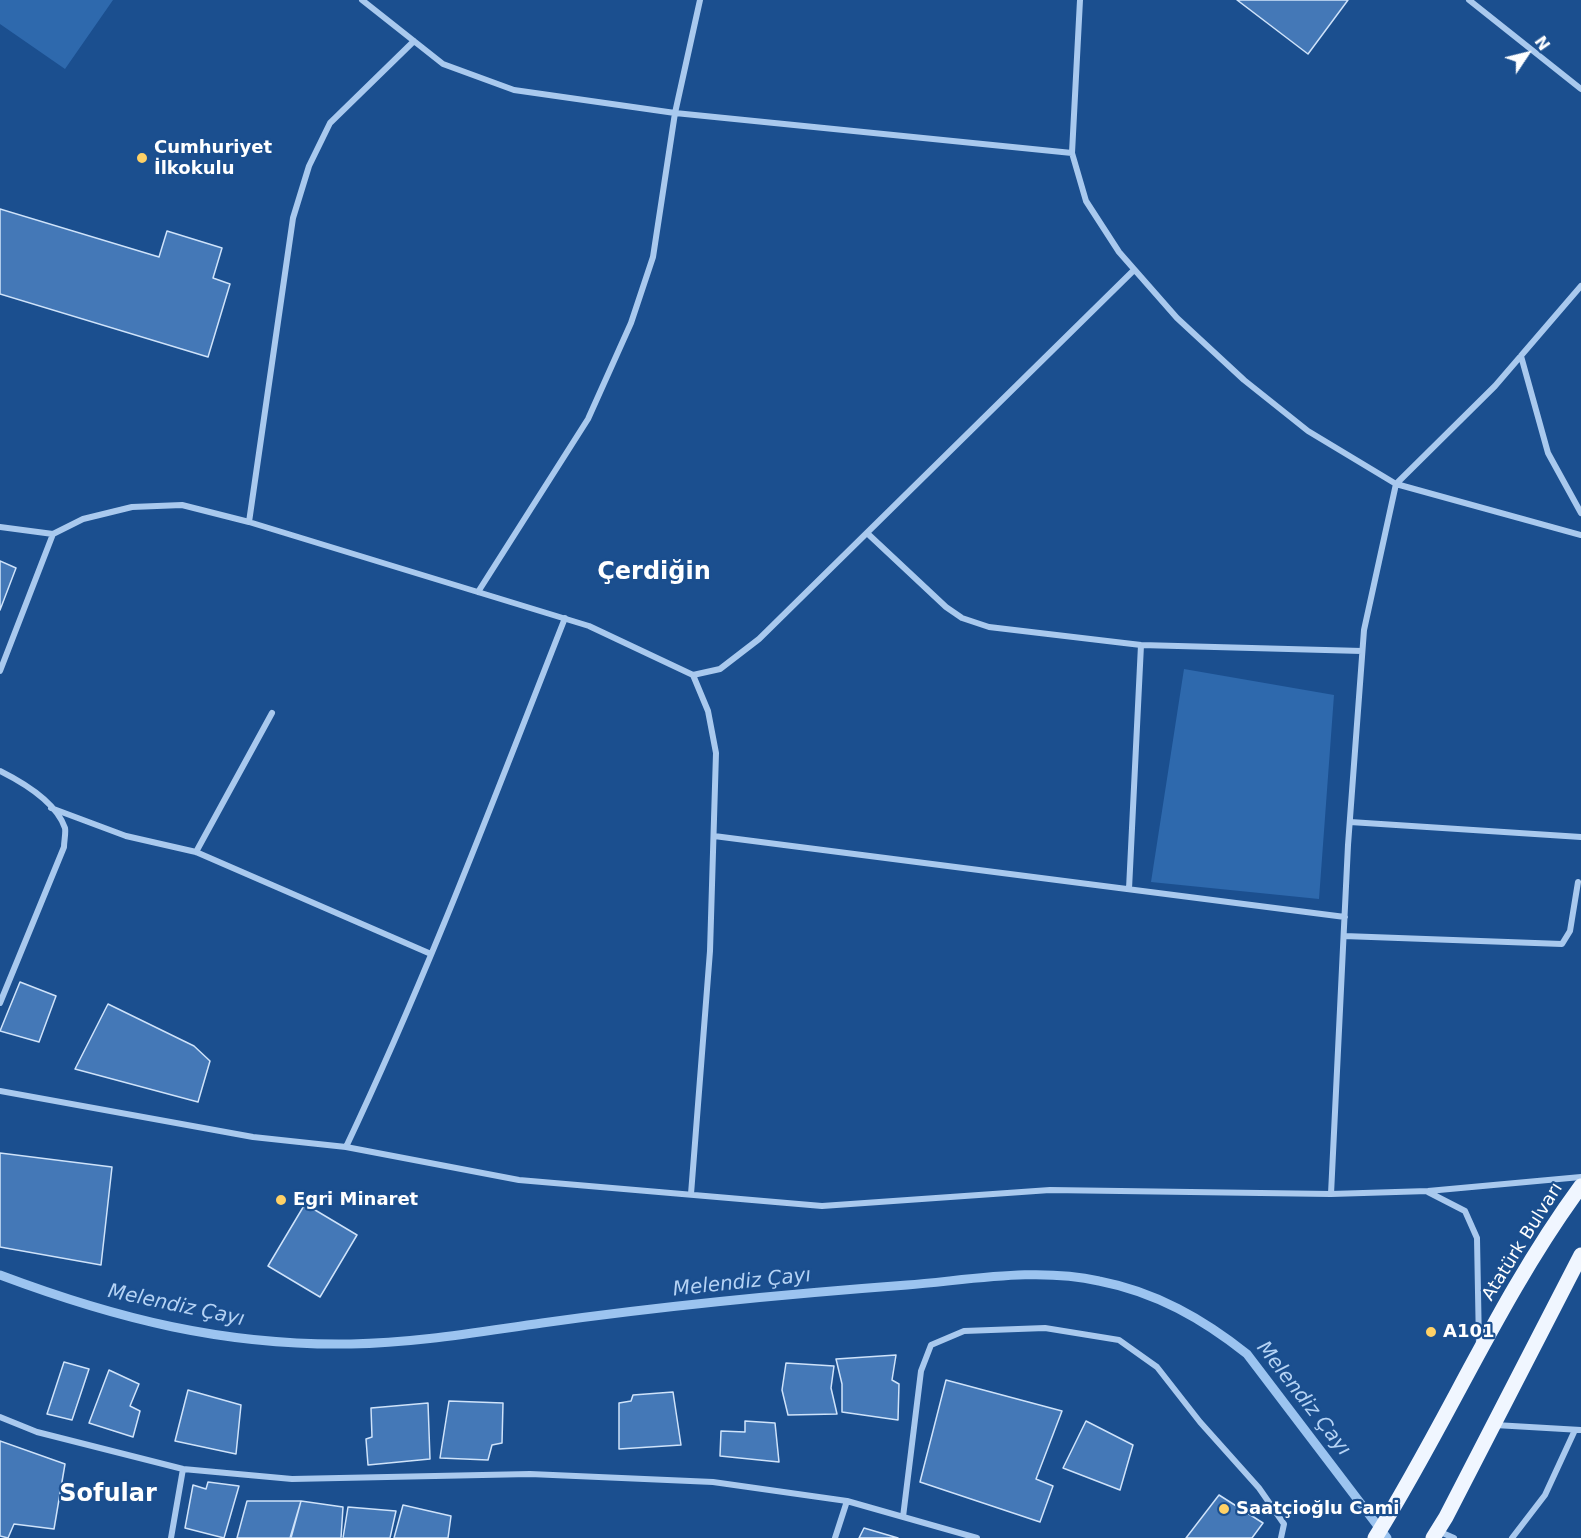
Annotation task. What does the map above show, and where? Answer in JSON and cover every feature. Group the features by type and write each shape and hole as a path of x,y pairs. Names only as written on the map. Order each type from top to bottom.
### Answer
{"main road":[{"name":"Atatürk Bulvarı","path":"1375,1538 1406,1488 1479,1350 1555,1221 1581,1186"},
{"path":"1435,1534 1581,1255"}],"street":[{"path":"362,0 443,64 514,90 675,113 1072,153"},
{"path":"478,592 588,419 631,323 652,257 675,113 700,0"},
{"path":"1080,0 1072,153 1086,201 1119,252 1177,318 1244,380 1308,431 1395,484 1581,535"},
{"path":"1469,0 1581,89"},
{"path":"249,522 293,218 309,166 330,123 414,41"},
{"path":"0,527 53,534 83,519 132,507 182,505 249,522 565,618 589,626 693,675 720,669 759,639 1134,270"},
{"path":"1331,1194 1344,917 1362,651 1364,630 1395,484 1495,386 1581,286"},
{"path":"1521,356 1548,453 1581,513"},
{"path":"867,533 946,607 962,618 989,627 1141,645 1362,651"},
{"path":"0,671 53,534"},
{"path":"346,1147 378,1079 431,954 565,618"},
{"path":"1129,889 1141,645"},
{"path":"690,1194 710,951 716,753 708,711 693,675"},
{"path":"195,852 272,713"},
{"path":"0,771 30,786 51,808 65,828 64,847 0,1003"},
{"path":"51,808 126,836 195,852 431,954"},
{"path":"1350,822 1581,837"},
{"path":"714,836 1344,917"},
{"path":"1344,936 1562,944 1570,931 1578,882"},
{"path":"0,1091 253,1137 346,1147 519,1180 822,1206 1050,1190 1331,1194 1428,1191 1581,1177"},
{"path":"1428,1191 1465,1210 1477,1238 1479,1350"},
{"path":"903,1517 921,1371 931,1345 964,1331 1046,1328 1119,1340 1157,1367 1200,1422 1259,1488 1284,1524 1281,1538"},
{"path":"0,1417 38,1432 183,1469 292,1479 530,1474 712,1482 848,1501 977,1538"},
{"path":"1494,1425 1578,1430 1545,1495 1512,1538"},
{"path":"171,1538 183,1469"},
{"path":"835,1538 848,1501"},
{"path":"1435,1534 1454,1538"}],"shaded area":[{"path":"0,0 113,0 65,69 0,24"},
{"path":"1184,669 1334,695 1319,899 1151,882"}],"building":[{"path":"1237,0 1348,0 1308,54"},
{"path":"0,209 159,257 167,231 222,248 213,278 230,284 208,357 0,294"},
{"path":"0,561 16,568 0,610"},
{"path":"20,982 56,996 39,1042 0,1031"},
{"path":"108,1004 194,1046 210,1061 198,1102 75,1069"},
{"path":"0,1153 112,1167 101,1265 0,1247"},
{"path":"305,1204 357,1235 320,1297 268,1266"},
{"path":"896,1355 892,1380 899,1384 898,1420 842,1412 842,1384 836,1359"},
{"path":"64,1362 89,1369 72,1420 47,1414"},
{"path":"786,1363 834,1366 831,1388 837,1414 788,1415 782,1390"},
{"path":"109,1370 139,1384 130,1406 140,1411 133,1437 89,1423"},
{"path":"946,1380 1062,1411 1036,1479 1053,1486 1040,1522 920,1482"},
{"path":"188,1390 241,1405 236,1454 175,1441"},
{"path":"673,1392 681,1445 619,1449 619,1403 631,1401 633,1395"},
{"path":"449,1401 503,1403 502,1443 492,1445 488,1460 440,1458"},
{"path":"428,1403 430,1459 368,1465 366,1439 372,1437 371,1408"},
{"path":"745,1421 775,1423 779,1462 720,1456 721,1431 745,1432"},
{"path":"1086,1421 1133,1445 1120,1490 1063,1468"},
{"path":"0,1441 65,1464 54,1529 14,1524 8,1538 0,1536"},
{"path":"208,1482 239,1486 224,1538 185,1528 193,1485 206,1489"},
{"name":"Saatçioğlu Cami","path":"1219,1495 1263,1523 1252,1538 1186,1538"},
{"path":"247,1501 301,1501 291,1538 237,1538"},
{"path":"301,1501 343,1507 341,1538 290,1538"},
{"path":"403,1505 451,1516 448,1538 394,1538"},
{"path":"348,1507 396,1511 390,1538 343,1538"},
{"path":"864,1528 898,1538 859,1538"}],"waterway":[{"name":"Melendiz Çayı","path":"0,1275 86,1305 172,1327 259,1340 351,1344 423,1339 724,1301 979,1278 1052,1275 1099,1281 1140,1292 1178,1308 1213,1329 1247,1354 1387,1538"}],"place":[{"name":"Cumhuriyet İlkokulu","path":"142,158"},
{"name":"Egri Minaret","path":"281,1200"},
{"name":"A101","path":"1431,1332"},
{"name":"Saatçioğlu Cami","path":"1224,1509"}],"district":[{"name":"Çerdiğin","path":"654,573"},
{"name":"Sofular","path":"108,1495"}]}
